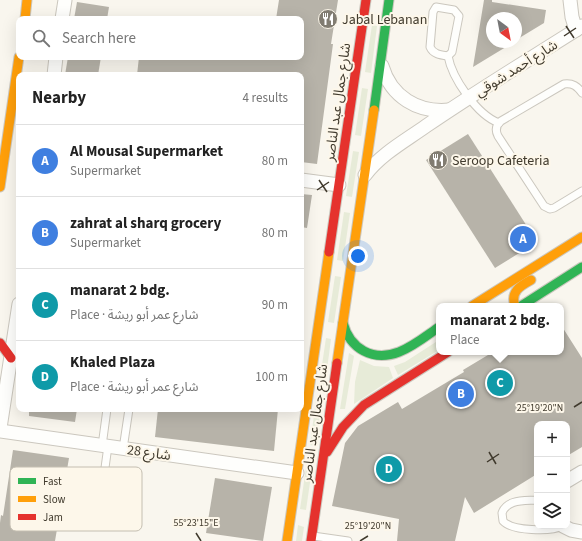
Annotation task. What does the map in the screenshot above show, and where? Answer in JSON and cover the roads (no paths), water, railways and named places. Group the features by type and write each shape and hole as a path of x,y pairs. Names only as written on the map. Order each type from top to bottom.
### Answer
{"main road":[{"path":"24,16 27,0"},
{"name":"شارع جمال عبد الناصر","path":"287,541 366,0"},
{"name":"شارع جمال عبد الناصر","path":"311,538 381,64 389,0"},
{"path":"17,72 19,60"},
{"path":"0,187 16,78"},
{"path":"571,255 579,238"},
{"path":"477,303 579,238"},
{"path":"526,303 582,267"},
{"path":"514,303 513,300 516,290 540,275"},
{"path":"343,323 352,342 360,349 379,355 388,355 402,351 436,330"},
{"path":"0,343 11,358"},
{"path":"323,460 336,435 354,413 443,355"}],"street":[{"path":"62,16 65,0"},
{"path":"570,0 572,17 579,28"},
{"name":"شارع أحمد شوقي","path":"364,176 374,164 386,154 449,110 579,28"},
{"path":"54,72 56,60"},
{"path":"381,64 393,88 408,102 417,107 428,110 449,110"},
{"path":"304,180 339,185"},
{"path":"0,430 16,324"},
{"name":"شارع 28","path":"0,430 297,473"},
{"path":"570,480 582,472"},
{"path":"569,529 582,532"}],"lane":[{"path":"437,7 454,10 458,16 452,52 448,56 435,53 430,47 433,12 437,7"},
{"path":"448,56 453,74 469,98 489,118 499,123"},
{"path":"582,93 573,84 564,84 499,123 496,129 498,136 544,206 550,209 554,208 582,191"},
{"path":"104,467 107,412"},
{"path":"123,449 128,412"},
{"path":"534,500 510,503 506,505 502,513 503,521 510,527 544,530 554,529"},
{"path":"311,538 348,541"}],"place":[{"name":"Jabal Lebanan","path":"328,19"},
{"name":"Seroop Cafeteria","path":"438,160"},
{"name":"Al Mousal Supermarket","path":"523,239"},
{"name":"manarat 2 bdg.","path":"500,383"},
{"name":"zahrat al sharq grocery","path":"461,394"},
{"name":"Khaled Plaza","path":"389,469"}]}
